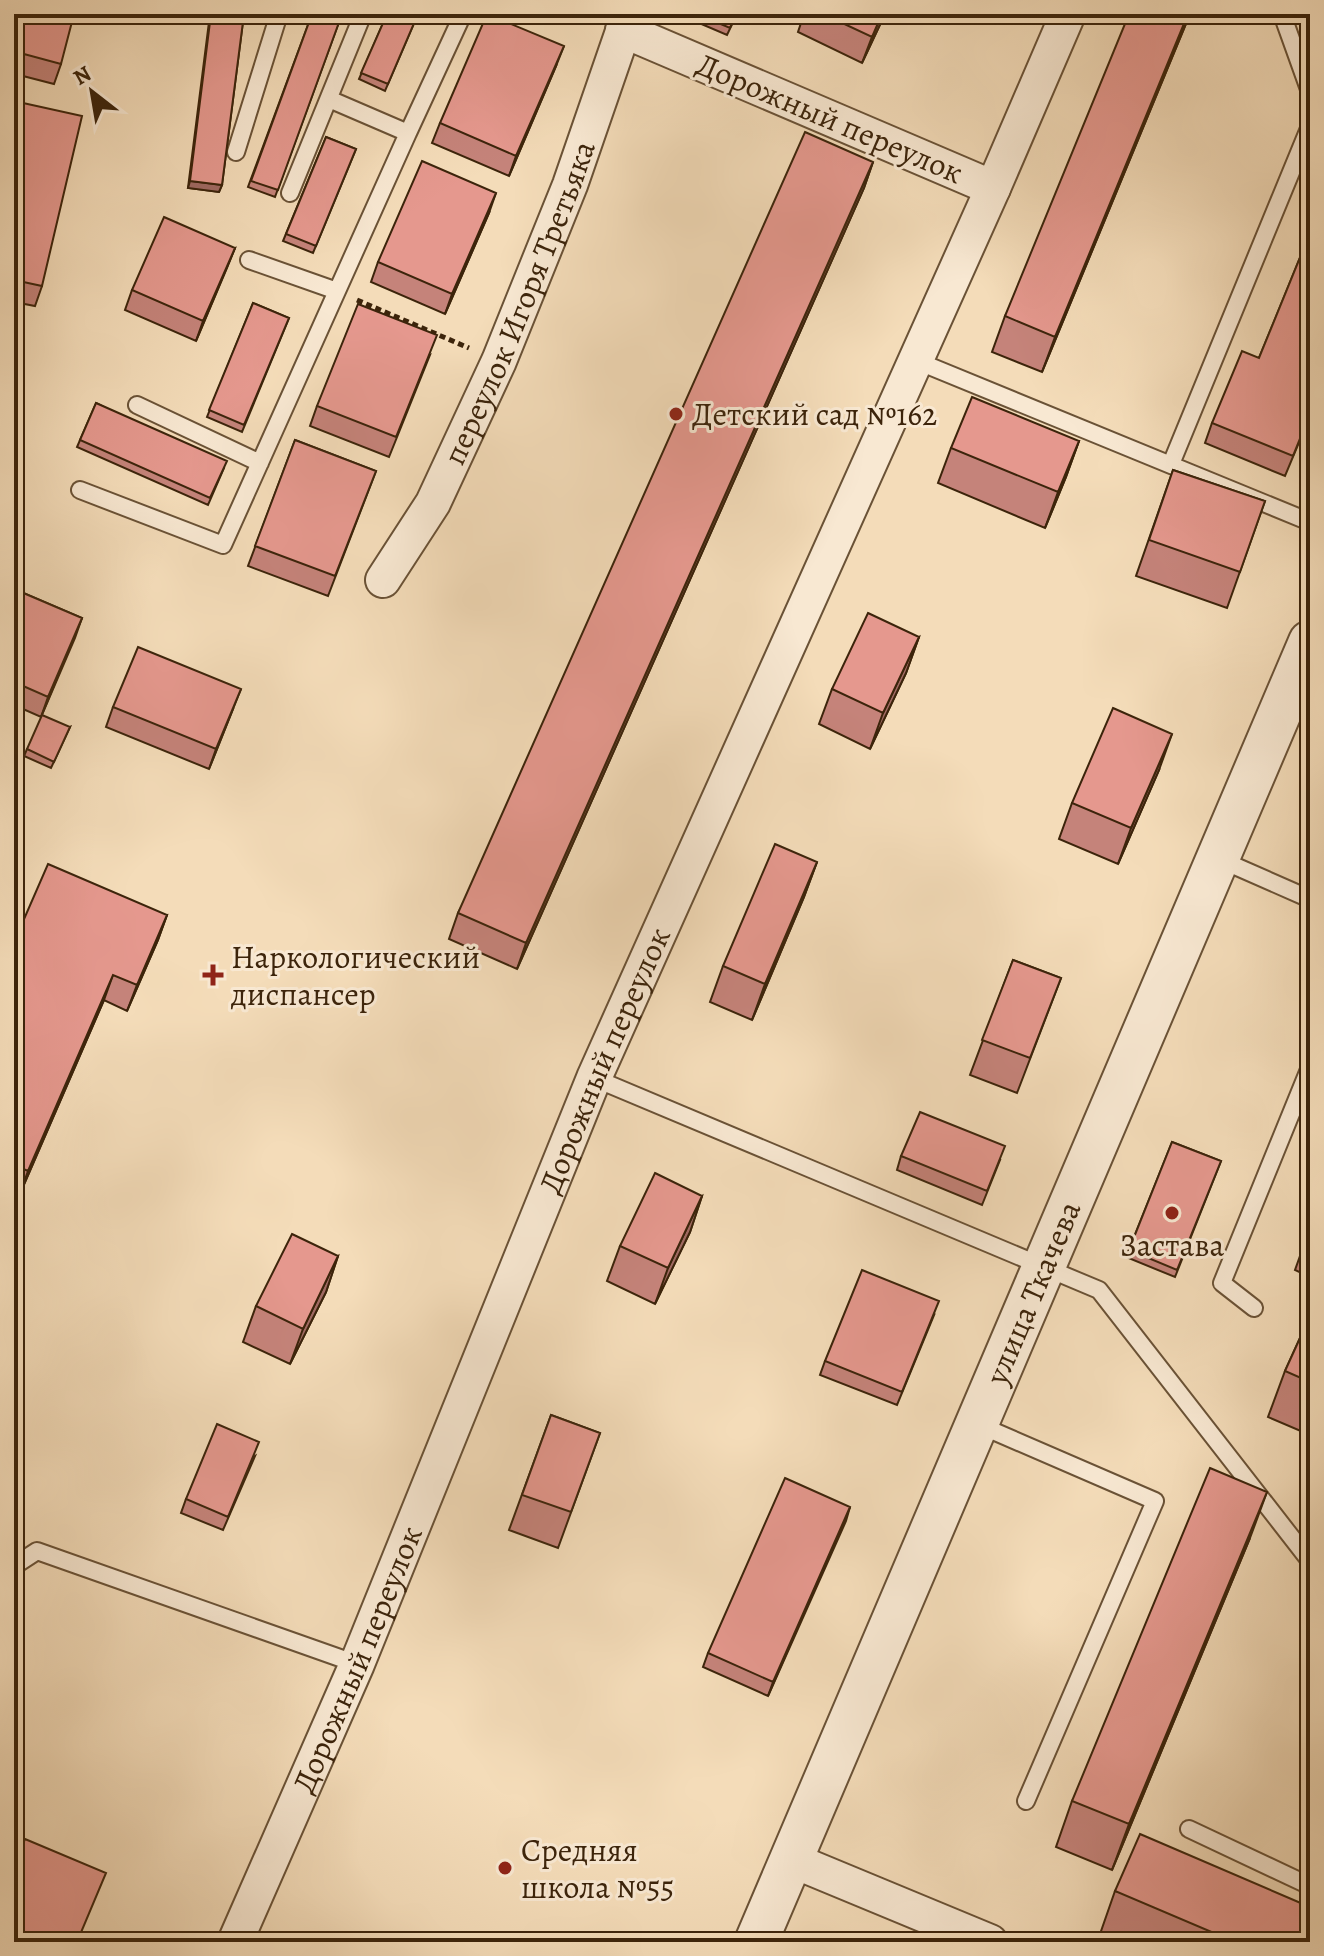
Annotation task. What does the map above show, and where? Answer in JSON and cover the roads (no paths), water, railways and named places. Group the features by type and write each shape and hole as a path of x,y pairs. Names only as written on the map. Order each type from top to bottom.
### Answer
{"street":[{"name":"Дорожный переулок","path":"235,1942 357,1664 594,1078 917,361 1068,14"},
{"name":"Дорожный переулок","path":"626,22 993,188"},
{"name":"переулок Игоря Третьяка","path":"383,580 433,503 499,361 570,185 626,22"},
{"name":"улица Ткачева","path":"756,1942 1310,642"},
{"path":"792,1860 990,1942"}],"lane":[{"path":"236,152 279,14"},
{"path":"290,193 363,14"},
{"path":"80,490 223,545 463,14"},
{"path":"1282,14 1310,92"},
{"path":"329,99 408,133"},
{"path":"1171,464 1310,126"},
{"path":"249,260 337,291"},
{"path":"917,361 1310,522"},
{"path":"137,405 260,463"},
{"path":"1219,859 1310,899"},
{"path":"1254,1308 1222,1283 1310,1067"},
{"path":"594,1078 1099,1290 1310,1561"},
{"path":"975,1423 1155,1501 1026,1801"},
{"path":"14,1566 37,1551 357,1664"},
{"path":"1189,1829 1310,1886"}],"place":[{"name":"Детский сад №162","path":"676,414"},
{"name":"Наркологический диспансер","path":"213,975"},
{"name":"Застава","path":"1172,1213"},
{"name":"Средняя школа №55","path":"505,1868"}]}
